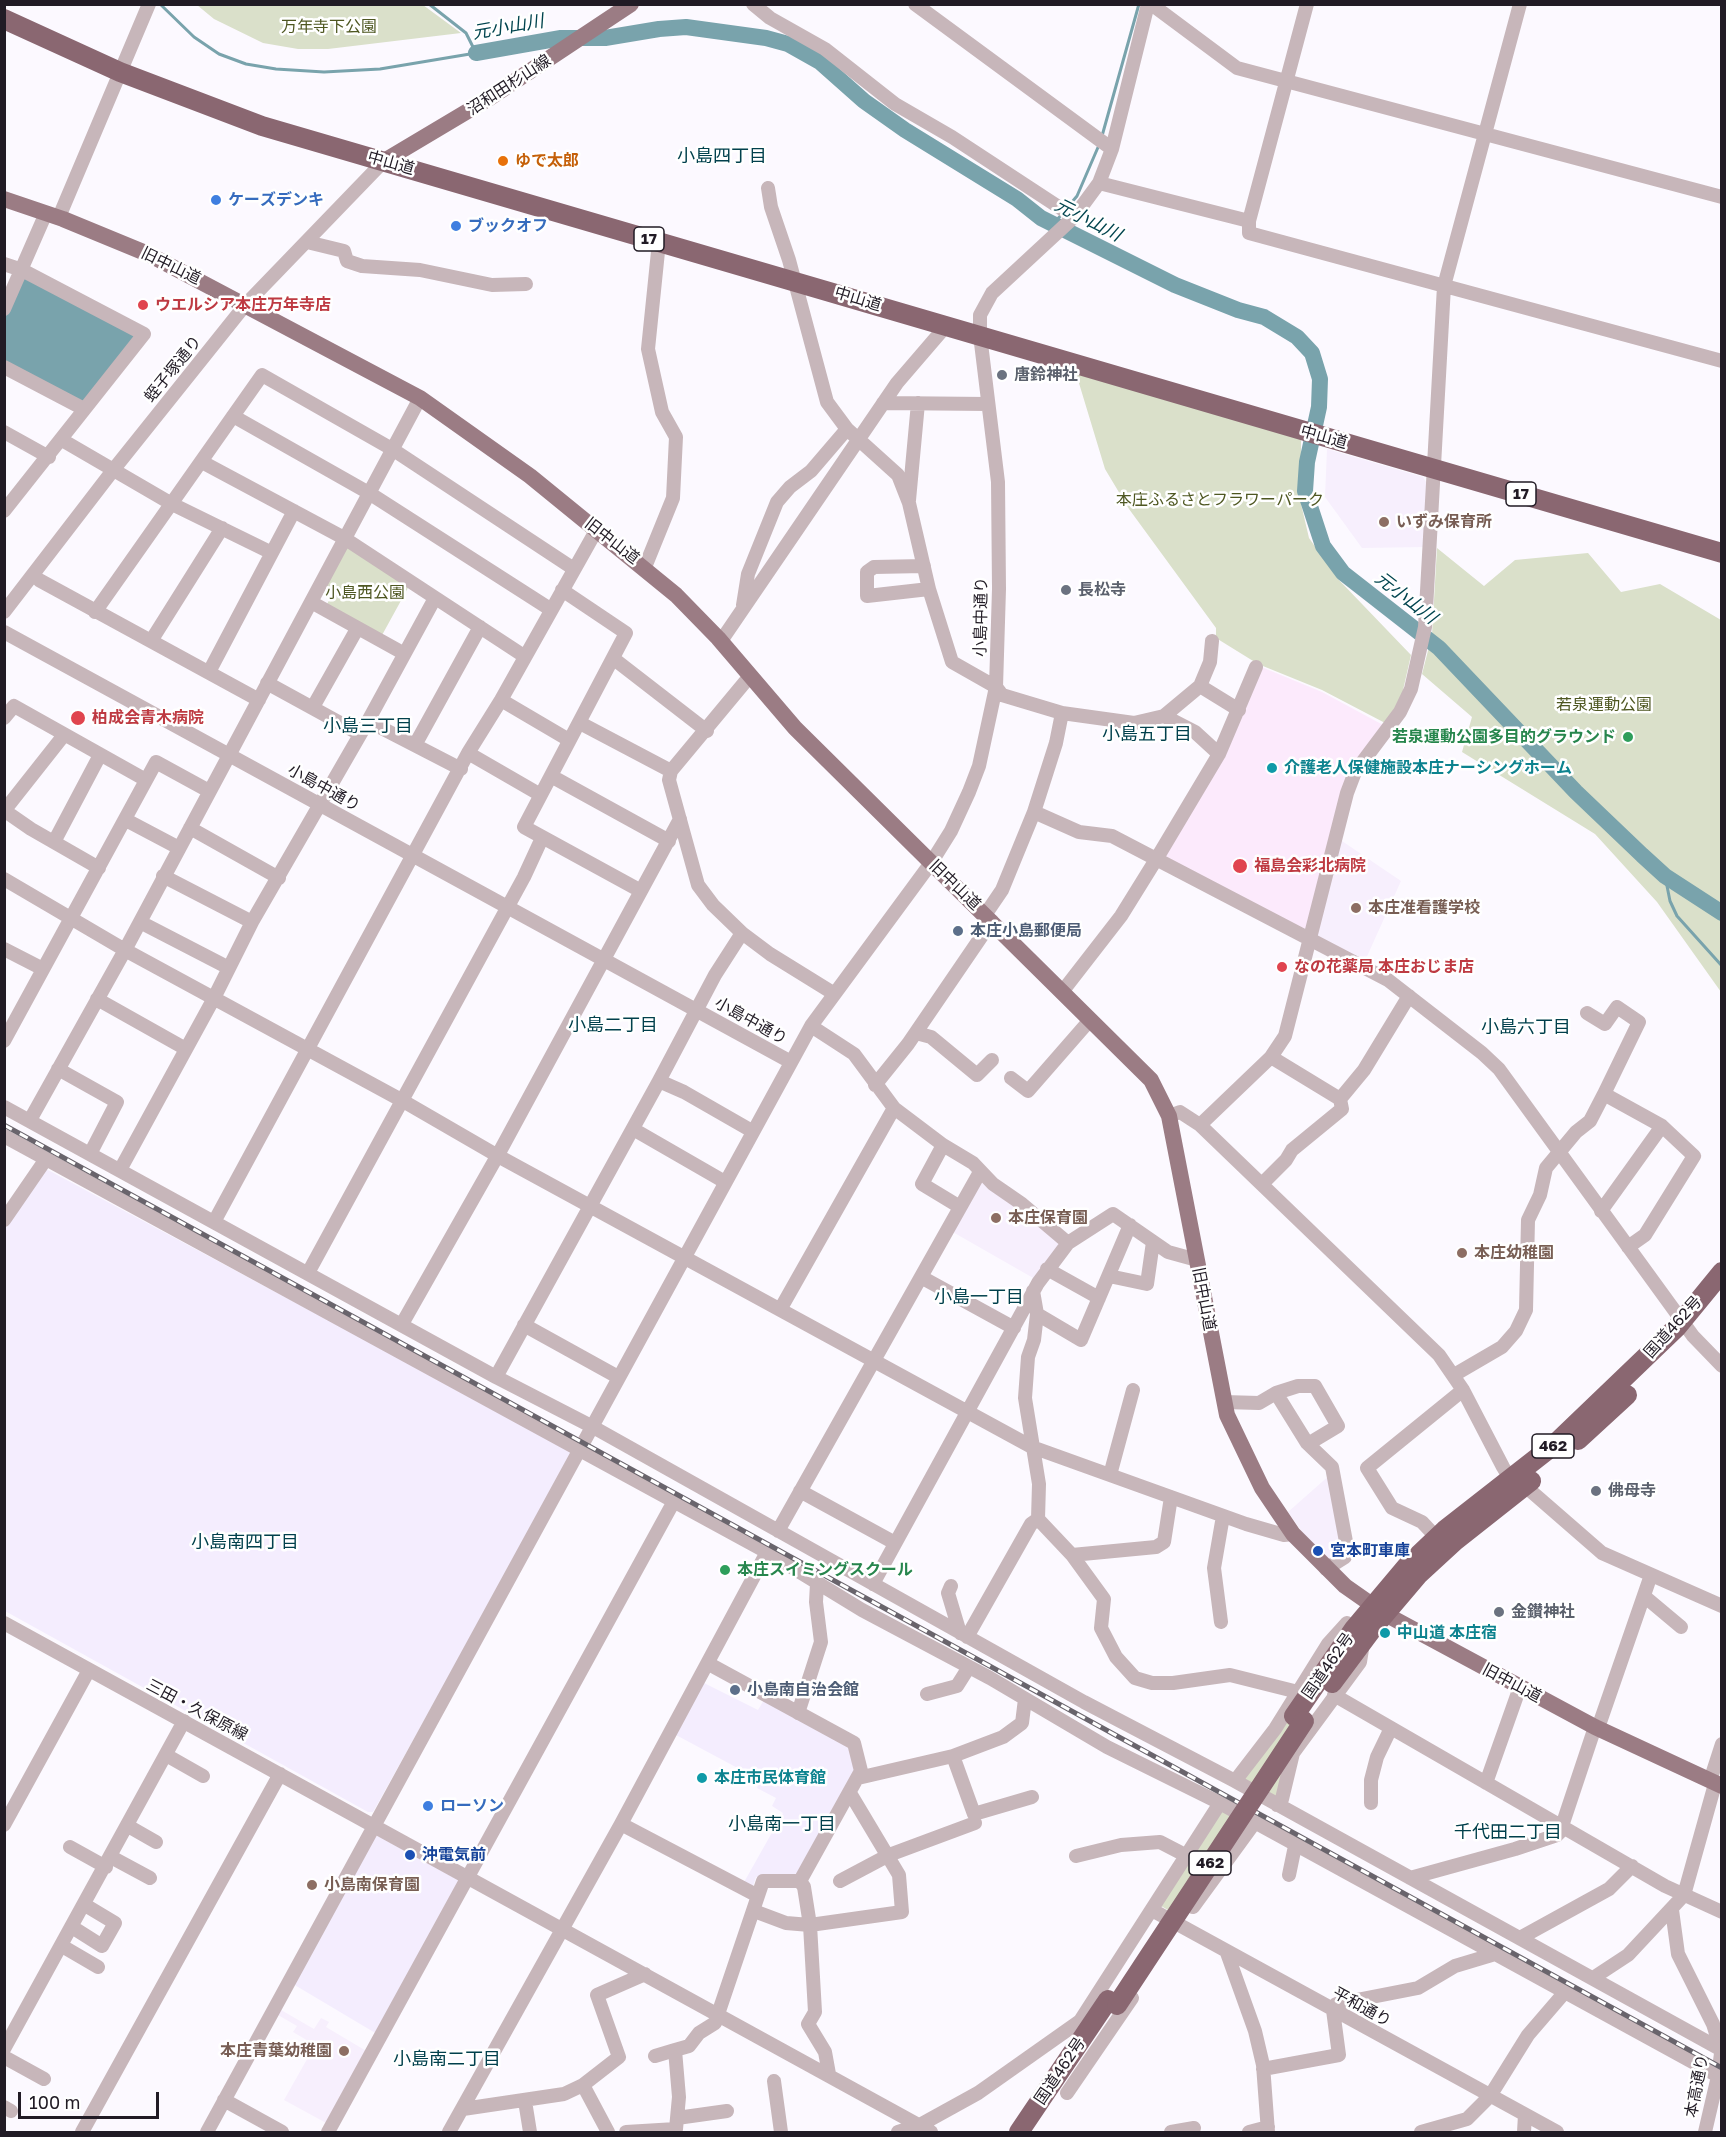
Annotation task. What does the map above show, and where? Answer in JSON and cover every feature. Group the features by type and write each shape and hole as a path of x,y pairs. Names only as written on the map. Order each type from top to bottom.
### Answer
{"highway":[{"name":"中山道","path":"4,19 120,72 262,126 1722,553"},
{"name":"国道462号","path":"1685,1325 1722,1272"},
{"name":"国道462号","path":"1019,2133 1112,2002 1299,1718 1378,1610 1437,1538 1515,1477 1722,1290"},
{"name":"国道462号","path":"1378,1610 1455,1541 1515,1477"},
{"name":"国道462号","path":"1034,2133 1067,2093 1112,2002"}],"main road":[{"name":"沼和田杉山線","path":"384,161 408,149 631,4"},
{"name":"旧中山道","path":"4,199 52,215 148,254 420,398 521,469 645,567 676,595 721,641 795,728 1151,1080 1170,1116 1224,1402 1247,1462 1277,1513 1293,1534 1326,1569 1378,1610 1597,1727 1716,1784"}],"street":[{"path":"753,4 798,36 825,49 896,104 952,137 1071,220"},
{"path":"915,4 1112,149"},
{"path":"1149,4 1237,68 1722,197"},
{"name":"小島中通り","path":"4,632 791,1062 833,993 931,863 951,831 979,766 996,687 998,482 980,335 980,315 992,293 1071,220 1099,183 1112,149 1149,4"},
{"path":"1307,4 1249,221 1248,233 1722,361"},
{"path":"1200,1125 1271,1057 1285,1035 1311,941 1347,793 1356,772 1400,712 1411,689 1425,631 1432,468 1444,286 1520,4"},
{"path":"4,309 52,215 149,5"},
{"name":"蛭子塚通り","path":"4,612 114,469 246,304 384,161"},
{"path":"1099,183 1249,221"},
{"path":"768,188 771,207 827,402 847,429 898,475 909,503 930,589 952,662 996,687 1002,694 1062,713 1134,723 1164,716 1200,686 1210,662 1212,641"},
{"path":"307,242 344,251 347,261 362,266 420,270 492,285 526,284"},
{"path":"645,567 673,498 676,436 662,412 648,349 659,242"},
{"path":"4,264 22,270 144,334 62,440 7,503"},
{"path":"721,641 860,441 897,383 946,326"},
{"path":"4,367 84,409"},
{"path":"95,612 262,375 392,449 574,569"},
{"path":"30,1120 125,950 420,398"},
{"path":"883,403 988,404"},
{"path":"909,503 918,403"},
{"path":"233,416 369,493 550,609"},
{"path":"742,612 748,574 777,502 790,487 811,471 847,429"},
{"path":"4,432 48,457"},
{"path":"62,440 172,504 270,552"},
{"path":"202,462 344,538 524,656"},
{"path":"209,672 270,552 294,511"},
{"path":"151,640 222,528"},
{"path":"214,1222 468,753 501,700 550,609 597,529"},
{"path":"924,566 874,567 867,572 867,596 930,589"},
{"path":"39,580 259,700"},
{"path":"562,590 626,633 580,723 539,794 524,827 641,891"},
{"path":"120,1170 214,998 252,922 368,721 435,598"},
{"path":"311,602 404,653"},
{"path":"415,745 480,627"},
{"path":"313,707 357,629"},
{"path":"614,659 707,731"},
{"path":"1062,992 1121,916 1157,858 1219,754 1256,667"},
{"path":"750,676 707,731 671,771 669,780 698,885 742,933 833,993"},
{"path":"267,683 360,734"},
{"path":"1200,686 1239,710"},
{"path":"501,700 569,740"},
{"path":"4,718 14,706 146,780"},
{"path":"875,1085 916,1033 988,918 1034,812 1056,743 1062,713"},
{"path":"1164,716 1195,732 1219,754"},
{"path":"368,721 461,769"},
{"path":"580,723 671,771"},
{"path":"64,735 4,811 99,867"},
{"path":"468,753 539,794"},
{"path":"54,842 100,755"},
{"path":"5,1038 156,762 209,790"},
{"path":"551,776 669,841"},
{"path":"1034,812 1079,832 1112,836 1157,858 1388,980 1409,996 1499,1069 1685,1325 1722,1366"},
{"path":"402,1324 498,1156 680,819"},
{"path":"126,820 179,848"},
{"path":"190,828 279,878"},
{"path":"308,1272 508,908 542,838"},
{"path":"163,876 252,922"},
{"path":"4,879 71,916 125,950 403,1101 498,1156 590,1204 684,1258 781,1308 872,1362 1032,1447 1223,1516 1284,1535 1293,1534"},
{"path":"140,922 229,968"},
{"path":"496,1377 696,1010 742,933"},
{"path":"4,949 43,969"},
{"path":"1340,1099 1364,1070 1409,996"},
{"path":"97,999 186,1049"},
{"path":"1454,1375 1502,1347 1516,1331 1526,1310 1528,1220 1540,1195 1546,1168 1576,1132 1590,1121 1640,1022 1617,1007 1605,1024 1587,1013"},
{"path":"1011,1078 1028,1091 1090,1020"},
{"path":"811,1026 854,1054 894,1108 943,1145 974,1164 980,1172 1068,1243"},
{"path":"916,1033 931,1037 977,1075 992,1060"},
{"path":"1263,1183 1287,1160 1292,1150 1342,1109 1340,1099 1271,1057"},
{"path":"207,2133 791,1062"},
{"path":"58,1069 117,1102 90,1154"},
{"path":"659,1081 684,1092 752,1131"},
{"path":"1604,1094 1662,1126 1694,1156 1645,1236 1628,1247"},
{"path":"4,1107 496,1377 593,1427 1075,1697 1234,1781 1721,2049"},
{"path":"781,1308 894,1108"},
{"path":"1170,1116 1180,1112 1200,1125 1263,1183 1439,1355 1454,1375 1515,1477 1602,1553 1722,1606"},
{"path":"1601,1211 1662,1126"},
{"path":"633,1128 725,1182"},
{"path":"4,1136 581,1450 673,1503 768,1552 862,1610 969,1667 1107,1746 1220,1803 1720,2077"},
{"path":"943,1145 922,1184 960,1207"},
{"path":"4,1220 46,1159"},
{"path":"778,1531 980,1172"},
{"path":"873,1584 1033,1291 1068,1243 1113,1214 1168,1252 1197,1260"},
{"path":"1037,1314 1081,1340 1130,1225"},
{"path":"1109,1276 1147,1284 1154,1242"},
{"path":"1047,1269 1099,1298"},
{"path":"921,1277 1014,1328"},
{"path":"1033,1291 1037,1314 1034,1340 1028,1357 1024,1398 1039,1484 1038,1519 1072,1555 1104,1599 1101,1628 1116,1657 1135,1678 1152,1683 1173,1683 1230,1676 1298,1692"},
{"path":"524,1325 618,1377"},
{"path":"1224,1402 1259,1402 1276,1393 1298,1386 1315,1386 1338,1426 1308,1444"},
{"path":"1110,1475 1133,1390"},
{"path":"1437,1538 1422,1522 1392,1508 1367,1468 1463,1390"},
{"path":"1276,1393 1308,1444 1332,1467 1347,1547 1346,1557 1326,1569"},
{"path":"800,1491 896,1543"},
{"path":"1072,1555 1156,1547 1164,1542 1171,1497"},
{"path":"328,2133 673,1503"},
{"path":"1221,1622 1214,1568 1223,1516"},
{"path":"964,1635 1031,1524 1038,1519"},
{"path":"449,2133 709,1664 768,1552"},
{"path":"1410,1878 1557,1835 1563,1827 1651,1575"},
{"path":"798,1713 821,1642 816,1602 817,1583"},
{"path":"951,1586 948,1593 964,1635"},
{"path":"1644,1596 1681,1626"},
{"name":"三田・久保原線","path":"4,1623 829,2074 925,2129"},
{"path":"1234,1781 1275,1729 1328,1644 1347,1623 1359,1635 1360,1662 1293,1753 1282,1799 1277,1806"},
{"path":"709,1664 854,1743 861,1771 800,1881"},
{"path":"927,1694 957,1686 969,1667"},
{"path":"4,1825 89,1670"},
{"path":"1486,1783 1520,1687"},
{"path":"1334,1695 1632,1866 1684,1895 1722,1912"},
{"path":"858,1778 953,1756 1003,1737 1022,1723 1025,1699"},
{"path":"4,2049 109,1862 184,1721"},
{"path":"1371,1803 1371,1780 1377,1757 1391,1728"},
{"path":"1593,1978 1628,1955 1684,1895 1716,1784 1722,1744"},
{"path":"166,1755 203,1776"},
{"path":"953,1756 974,1814 1032,1797"},
{"path":"82,2133 280,1774"},
{"path":"754,1911 786,1923 810,1925 902,1912 899,1875 850,1793"},
{"path":"897,2133 925,2129 1080,2021 1220,1803"},
{"path":"1067,2093 1179,1926 1255,1822"},
{"path":"840,1881 889,1855 975,1823"},
{"path":"621,1824 758,1896"},
{"path":"128,1826 156,1842"},
{"path":"1076,1856 1121,1845 1160,1842 1187,1856"},
{"path":"1289,1875 1295,1846"},
{"path":"70,1847 150,1878"},
{"path":"1520,1938 1609,1889 1632,1866"},
{"path":"655,2056 689,2046 699,2033 714,2023 763,1881 800,1881"},
{"path":"800,1881 804,1887 810,1925 815,2012 807,2024 825,2052 829,2074"},
{"path":"72,1927 102,1946 115,1923 85,1905"},
{"name":"平和通り","path":"1152,1910 1557,2133"},
{"path":"1672,1910 1678,1954 1713,2024 1721,2049"},
{"path":"62,1946 98,1966"},
{"path":"1227,1953 1255,2031 1263,2068 1268,2130 1249,2133"},
{"path":"1263,2068 1339,2055 1333,2010 1336,2004 1418,1988 1455,1966 1495,1954"},
{"path":"463,2109 525,2102 564,2094 582,2085 619,2057 597,1995 645,1974"},
{"path":"1421,2133 1467,2119 1490,2096 1528,2035 1565,1992"},
{"name":"本高通り","path":"1705,2133 1720,2077 1721,2049"},
{"path":"675,2050 679,2097 676,2126"},
{"path":"4,2057 44,2079"},
{"path":"774,2081 781,2133"},
{"path":"582,2085 608,2133"},
{"path":"225,2100 282,2133"},
{"path":"525,2102 530,2133"},
{"path":"626,2133 676,2126 727,2111"},
{"path":"1524,2133 1525,2115"},
{"path":"1174,2132 1194,2128"}],"shaded area":[{"name":"いずみ保育所","path":"1327,449 1423,477 1426,482 1425,547 1362,548 1325,497"},
{"path":"1259,666 1322,692 1385,726 1364,753 1308,933 1164,858"},
{"name":"本庄准看護学校","path":"1342,841 1401,881 1364,963 1319,939 1316,934 1339,842"},
{"path":"48,1170 574,1452 373,1812 368,1812 5,1611 5,1228 42,1171"},
{"name":"本庄保育園","path":"979,1178 1064,1243 1035,1279 951,1231"},
{"path":"1331,1474 1344,1551 1331,1563 1303,1533 1288,1512"},
{"path":"704,1683 758,1710 764,1700 851,1745 858,1771 799,1875 756,1877 753,1886 743,1884 783,1813 772,1806 776,1798 757,1788 760,1780 676,1735"},
{"path":"376,1835 460,1881 377,2034 293,1984"},
{"path":"281,2010 314,2029 321,2018 329,2022 326,2027 368,2052 328,2124 284,2100 315,2045 293,2032 297,2026 278,2015"}],"green space":[{"name":"万年寺下公園","path":"197,5 423,5 461,33 328,49 298,49 263,43 214,19"},
{"name":"本庄ふるさとフラワーパーク","path":"1075,370 1301,439 1301,504 1309,538 1338,579 1411,655 1401,699 1387,724 1322,690 1258,664 1216,638 1216,628 1129,509 1105,469"},
{"name":"小島西公園","path":"351,546 409,586 381,637 326,606 333,593 324,588 345,547"},
{"name":"若泉運動公園","path":"1437,548 1484,586 1515,560 1588,553 1621,592 1660,584 1721,620 1721,992 1657,902 1595,834 1462,752 1472,717 1422,674 1432,635"},
{"path":"1284,1720 1304,1732 1276,1799 1240,1780"},
{"path":"1222,1808 1250,1824 1182,1918 1161,1906"}],"water":[{"path":"26,277 134,333 136,337 85,401 77,403 5,363 5,318 22,278"}],"waterway":[{"name":"元小山川","path":"160,4 194,37 219,54 246,64 276,69 324,72 380,69 476,53 466,33 429,4"},
{"path":"1102,136 1139,4"},
{"name":"元小山川","path":"476,53 561,38 605,38 686,27 766,38 788,44 820,62 864,101 905,130 1017,199 1041,218 1175,285 1238,310 1264,317 1297,337 1312,353 1320,379 1319,407 1307,462 1305,491 1323,546 1343,573 1439,648 1576,792 1642,855 1665,876 1722,913"},
{"path":"1067,208 1077,196 1099,145"},
{"path":"1053,224 1063,213"},
{"path":"1665,876 1670,901 1677,916 1722,966"}],"railway":[{"path":"4,1125 1722,2068"}],"place":[{"name":"ゆで太郎","path":"503,161"},
{"name":"ケーズデンキ","path":"216,200"},
{"name":"ブックオフ","path":"456,226"},
{"name":"ウエルシア本庄万年寺店","path":"143,305"},
{"name":"唐鈴神社","path":"1002,375"},
{"name":"いずみ保育所","path":"1384,522"},
{"name":"長松寺","path":"1066,590"},
{"name":"柏成会青木病院","path":"78,718"},
{"name":"若泉運動公園多目的グラウンド","path":"1628,737"},
{"name":"介護老人保健施設本庄ナーシングホーム","path":"1272,768"},
{"name":"福島会彩北病院","path":"1240,866"},
{"name":"本庄准看護学校","path":"1356,908"},
{"name":"本庄小島郵便局","path":"958,931"},
{"name":"なの花薬局 本庄おじま店","path":"1282,967"},
{"name":"本庄保育園","path":"996,1218"},
{"name":"本庄幼稚園","path":"1462,1253"},
{"name":"佛母寺","path":"1596,1491"},
{"name":"宮本町車庫","path":"1318,1551"},
{"name":"本庄スイミングスクール","path":"725,1570"},
{"name":"金鑚神社","path":"1499,1612"},
{"name":"中山道 本庄宿","path":"1385,1633"},
{"name":"小島南自治会館","path":"735,1690"},
{"name":"本庄市民体育館","path":"702,1778"},
{"name":"ローソン","path":"428,1806"},
{"name":"沖電気前","path":"410,1855"},
{"name":"小島南保育園","path":"312,1885"},
{"name":"本庄青葉幼稚園","path":"344,2051"}],"district":[{"name":"小島四丁目","path":"722,156"},
{"name":"小島三丁目","path":"368,726"},
{"name":"小島五丁目","path":"1147,734"},
{"name":"小島二丁目","path":"613,1025"},
{"name":"小島六丁目","path":"1526,1027"},
{"name":"小島一丁目","path":"979,1297"},
{"name":"小島南四丁目","path":"245,1542"},
{"name":"小島南一丁目","path":"782,1824"},
{"name":"千代田二丁目","path":"1508,1832"},
{"name":"小島南二丁目","path":"447,2059"}]}
